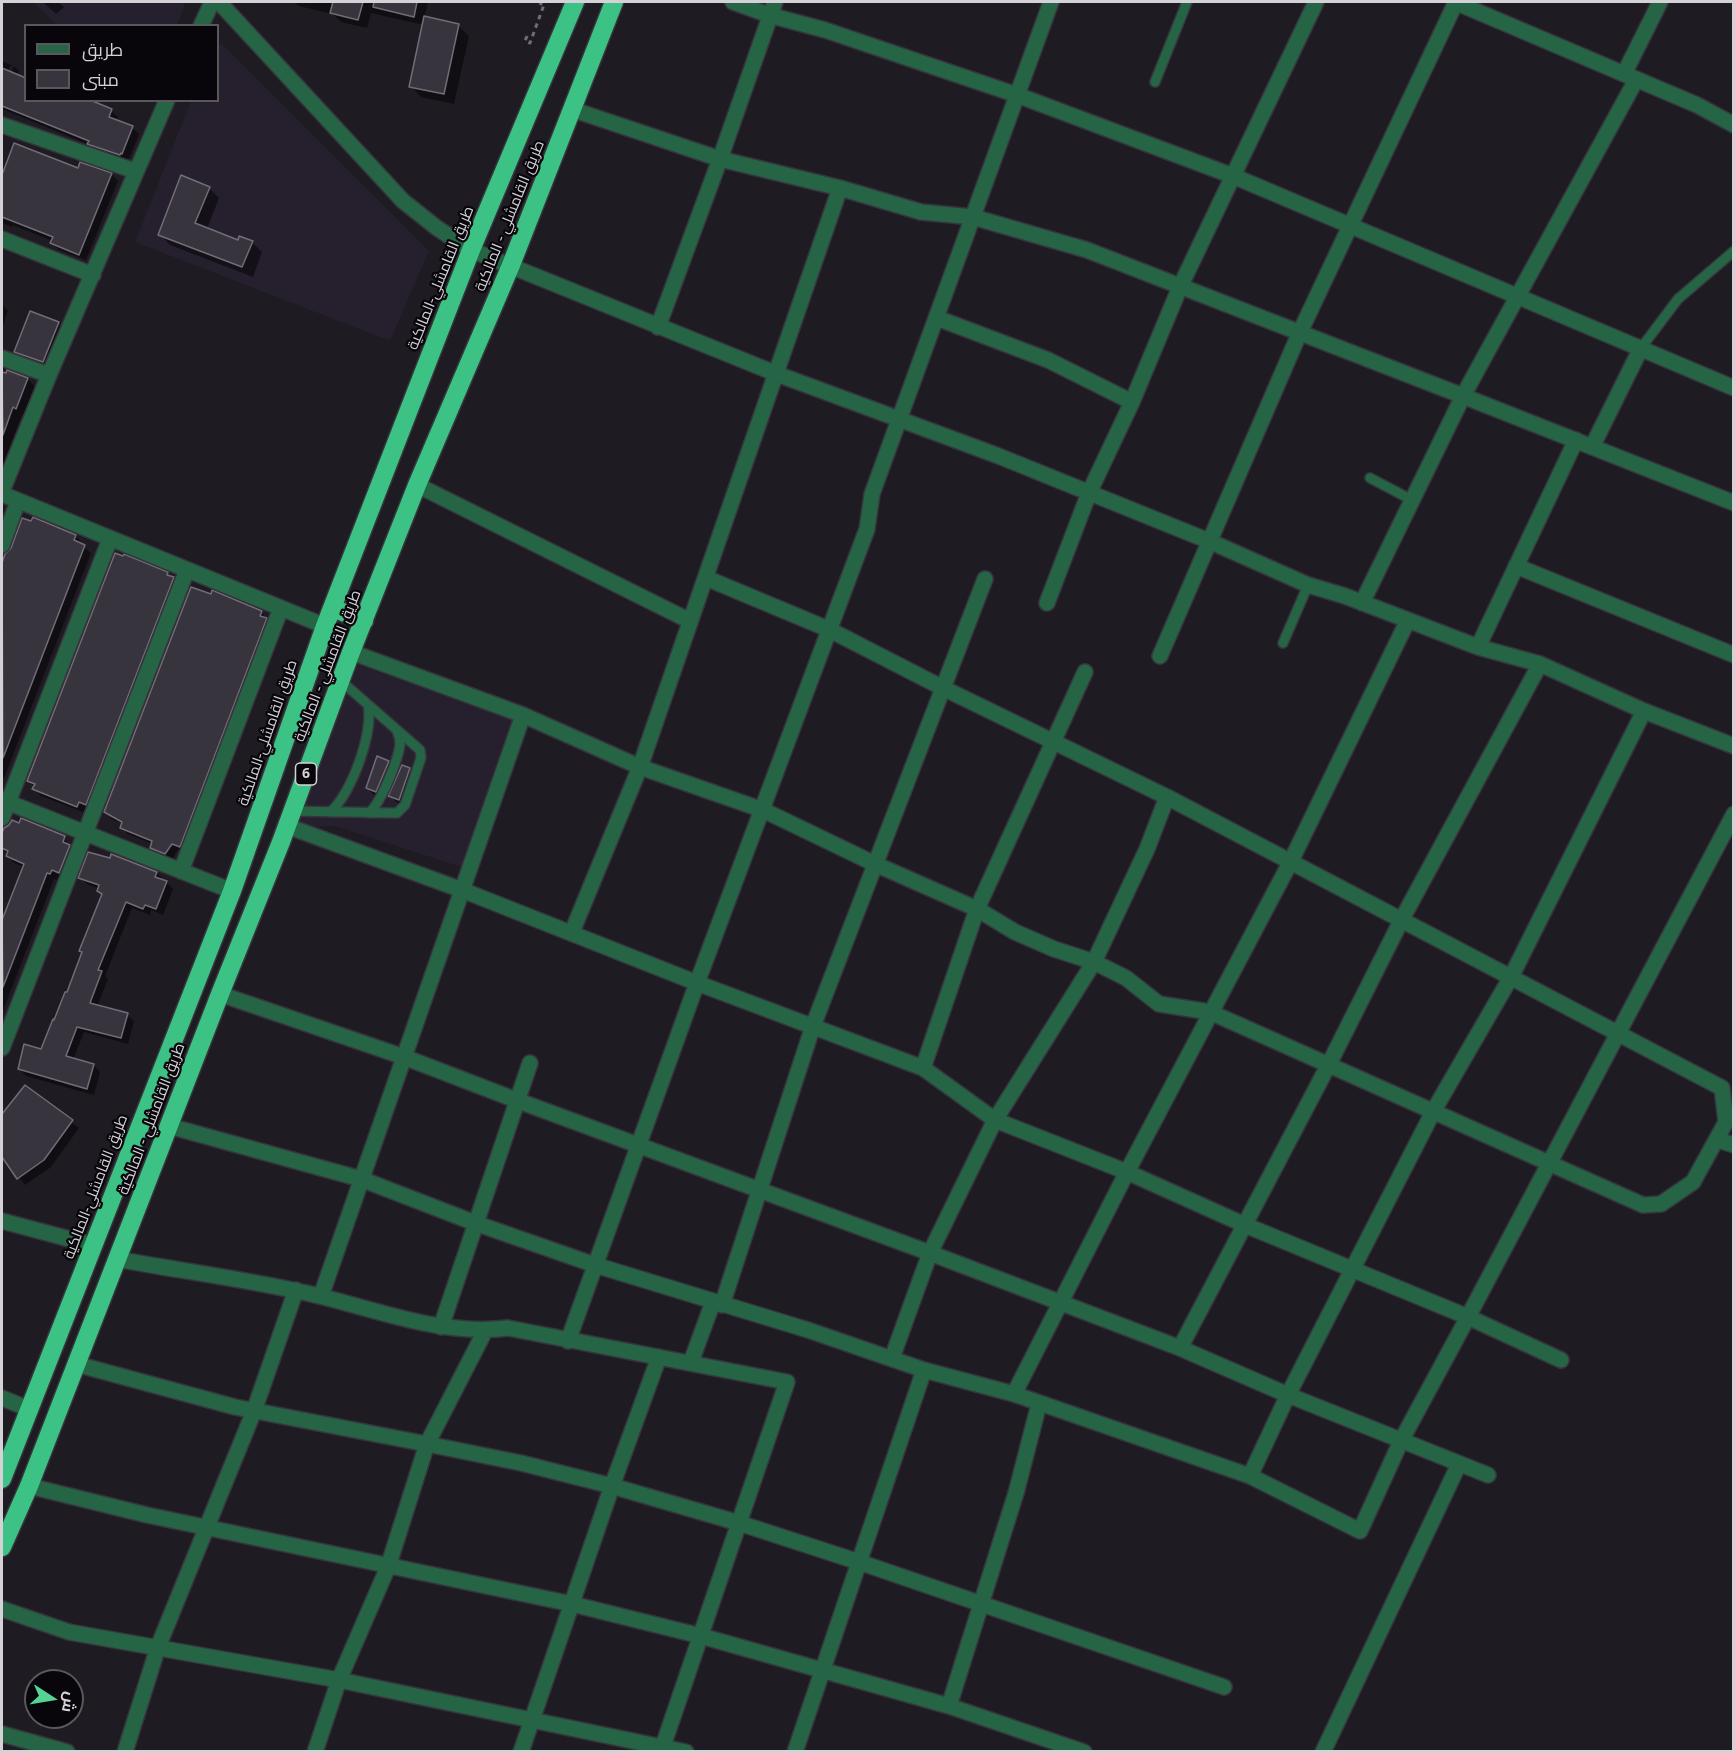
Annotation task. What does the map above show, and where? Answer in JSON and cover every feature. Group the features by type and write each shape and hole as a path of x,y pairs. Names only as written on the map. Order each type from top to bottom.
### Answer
{"highway":[{"name":"طريق القامشلي-المالكية","path":"2,1479 232,891 325,626 471,250 574,2"},
{"name":"طريق القامشلي - المالكية","path":"2,1547 29,1486 287,826 351,652 417,485 511,264 614,2"},
{"path":"333,608 364,621"},
{"path":"253,831 287,826"}],"street":[{"path":"202,24 212,2"},
{"path":"219,2 403,201 436,228 471,250 511,264 658,327 777,374 996,455 1209,541 1308,585 1478,647 1540,664 1644,711 1734,746"},
{"path":"733,2 772,8 825,30 1017,96 1233,176 1734,388"},
{"path":"568,1341 697,983 867,529 872,494 1051,2"},
{"path":"1047,603 1089,493 1132,402 1180,287 1316,2"},
{"path":"1160,656 1300,332 1455,2 1697,105 1734,125"},
{"path":"1362,603 1463,396 1630,77 1660,2"},
{"path":"658,327 720,159 772,8"},
{"path":"166,102 49,375 2,493 325,626"},
{"path":"571,109 720,159 840,188 921,212 973,217 1087,250 1734,503"},
{"path":"2,125 135,171"},
{"path":"572,932 640,767 840,188"},
{"path":"2,239 93,275"},
{"path":"937,318 1048,360 1132,402"},
{"path":"1592,447 1641,348"},
{"path":"2,358 49,375"},
{"path":"1478,647 1576,440"},
{"path":"417,485 690,621"},
{"path":"2,544 18,501"},
{"path":"2,818 4,802 110,538"},
{"path":"1516,566 1734,655"},
{"path":"2,1048 187,570"},
{"path":"351,652 523,715 640,767 763,810 875,864 977,909 1015,932 1054,949 1094,962 1126,978 1159,1004 1209,1012 1434,1110 1643,1205 1661,1204 1693,1182 1726,1139 1722,1088 1167,797 828,629 705,579"},
{"path":"691,1362 718,1304 761,1189 813,1026 985,579"},
{"path":"181,871 281,608"},
{"path":"1014,1394 1209,1012 1291,861 1408,620"},
{"path":"1180,1348 1329,1064 1402,919 1540,664"},
{"path":"923,1068 977,909 1085,672"},
{"path":"1250,1476 1288,1395 1434,1110 1510,977 1644,711"},
{"path":"321,1296 523,715"},
{"path":"892,1358 930,1253 995,1120 1094,962 1147,849 1167,797"},
{"path":"4,802 232,891"},
{"path":"169,1126 361,1179 475,1223 595,1265 808,1330 924,1370 1014,1394 1250,1476 1360,1531 1401,1441 1734,814"},
{"path":"287,826 462,890 697,983 923,1068 995,1120 1127,1172 1468,1317 1561,1360"},
{"path":"220,994 404,1057 930,1253 1180,1348 1288,1395 1488,1475"},
{"path":"441,1327 530,1063"},
{"path":"1724,1104 1734,1085"},
{"path":"1726,1139 1734,1145"},
{"path":"2,1221 92,1245"},
{"path":"116,1259 296,1290 441,1327 484,1331 508,1328 787,1382 662,1748"},
{"path":"125,1752 158,1647 254,1411 296,1290"},
{"path":"315,1752 339,1680 388,1567 427,1444 484,1331"},
{"path":"521,1752 612,1486 659,1357"},
{"path":"76,1364 254,1411 521,1463 612,1486 739,1523 859,1562 1224,1687"},
{"path":"795,1752 924,1370"},
{"path":"2,1398 29,1409"},
{"path":"949,1706 1016,1493 1039,1404"},
{"path":"1323,1752 1459,1464"},
{"path":"29,1486 208,1528 572,1604 701,1636 949,1706 1074,1750"},
{"path":"2,1609 69,1632 339,1680 686,1752"},
{"path":"2,1734 67,1752"}],"lane":[{"path":"1155,82 1187,2"},
{"path":"1641,348 1678,298 1734,251"},
{"path":"1370,478 1412,500"},
{"path":"1283,642 1308,585"},
{"path":"287,826 330,812 396,813 404,809 422,758 420,750 340,681"},
{"path":"330,812 347,791 369,730 368,705"},
{"path":"369,813 381,798 398,750 400,740 397,730"}],"path":[{"path":"527,36 525,41 530,43 542,3"}],"shaded area":[{"path":"33,2 181,2 185,5 177,24 56,24"},
{"path":"222,44 429,251 390,341 135,242 191,102 219,102 219,45"},
{"path":"358,665 513,720 461,867 335,826 311,827 298,823"}],"building":[{"path":"333,2 363,2 358,20 330,13"},
{"path":"374,2 417,2 414,17 373,7"},
{"path":"424,16 459,24 444,94 409,87"},
{"path":"2,68 24,77 24,102 95,102 112,109 109,117 133,126 120,155 87,144 89,141 2,106"},
{"path":"14,143 78,168 80,162 112,173 79,255 50,243 53,237 2,217 2,175"},
{"path":"181,175 210,187 195,223 238,240 239,236 253,241 242,267 158,235"},
{"path":"30,311 59,322 43,362 14,352"},
{"path":"7,370 28,378 16,409 13,407 3,435 2,372 6,373"},
{"path":"33,517 76,535 74,540 85,545 3,758 2,563 5,554 11,548 22,518 31,521"},
{"path":"115,553 123,556 124,554 168,572 167,575 174,577 86,805 79,802 77,807 32,789 35,784 27,781"},
{"path":"191,587 211,594 212,590 262,611 260,616 267,618 180,847 172,844 165,854 150,848 152,841 120,828 122,822 104,812"},
{"path":"377,756 389,761 376,792 366,788"},
{"path":"402,765 410,768 399,800 388,796"},
{"path":"21,818 65,836 63,842 70,845 59,873 52,870 50,874 47,873 3,987 2,920 24,864 6,856 8,851 2,848 2,833 12,820 19,823"},
{"path":"88,852 110,858 111,854 157,872 155,877 167,881 156,909 145,905 143,909 126,902 98,970 102,971 90,1003 128,1013 121,1038 77,1027 66,1056 94,1064 87,1089 18,1069 24,1044 41,1049 65,992 67,992 82,952 79,951 102,894 97,891 99,885 78,878"},
{"path":"25,1085 73,1120 44,1160 17,1179 2,1157 2,1114"}]}
